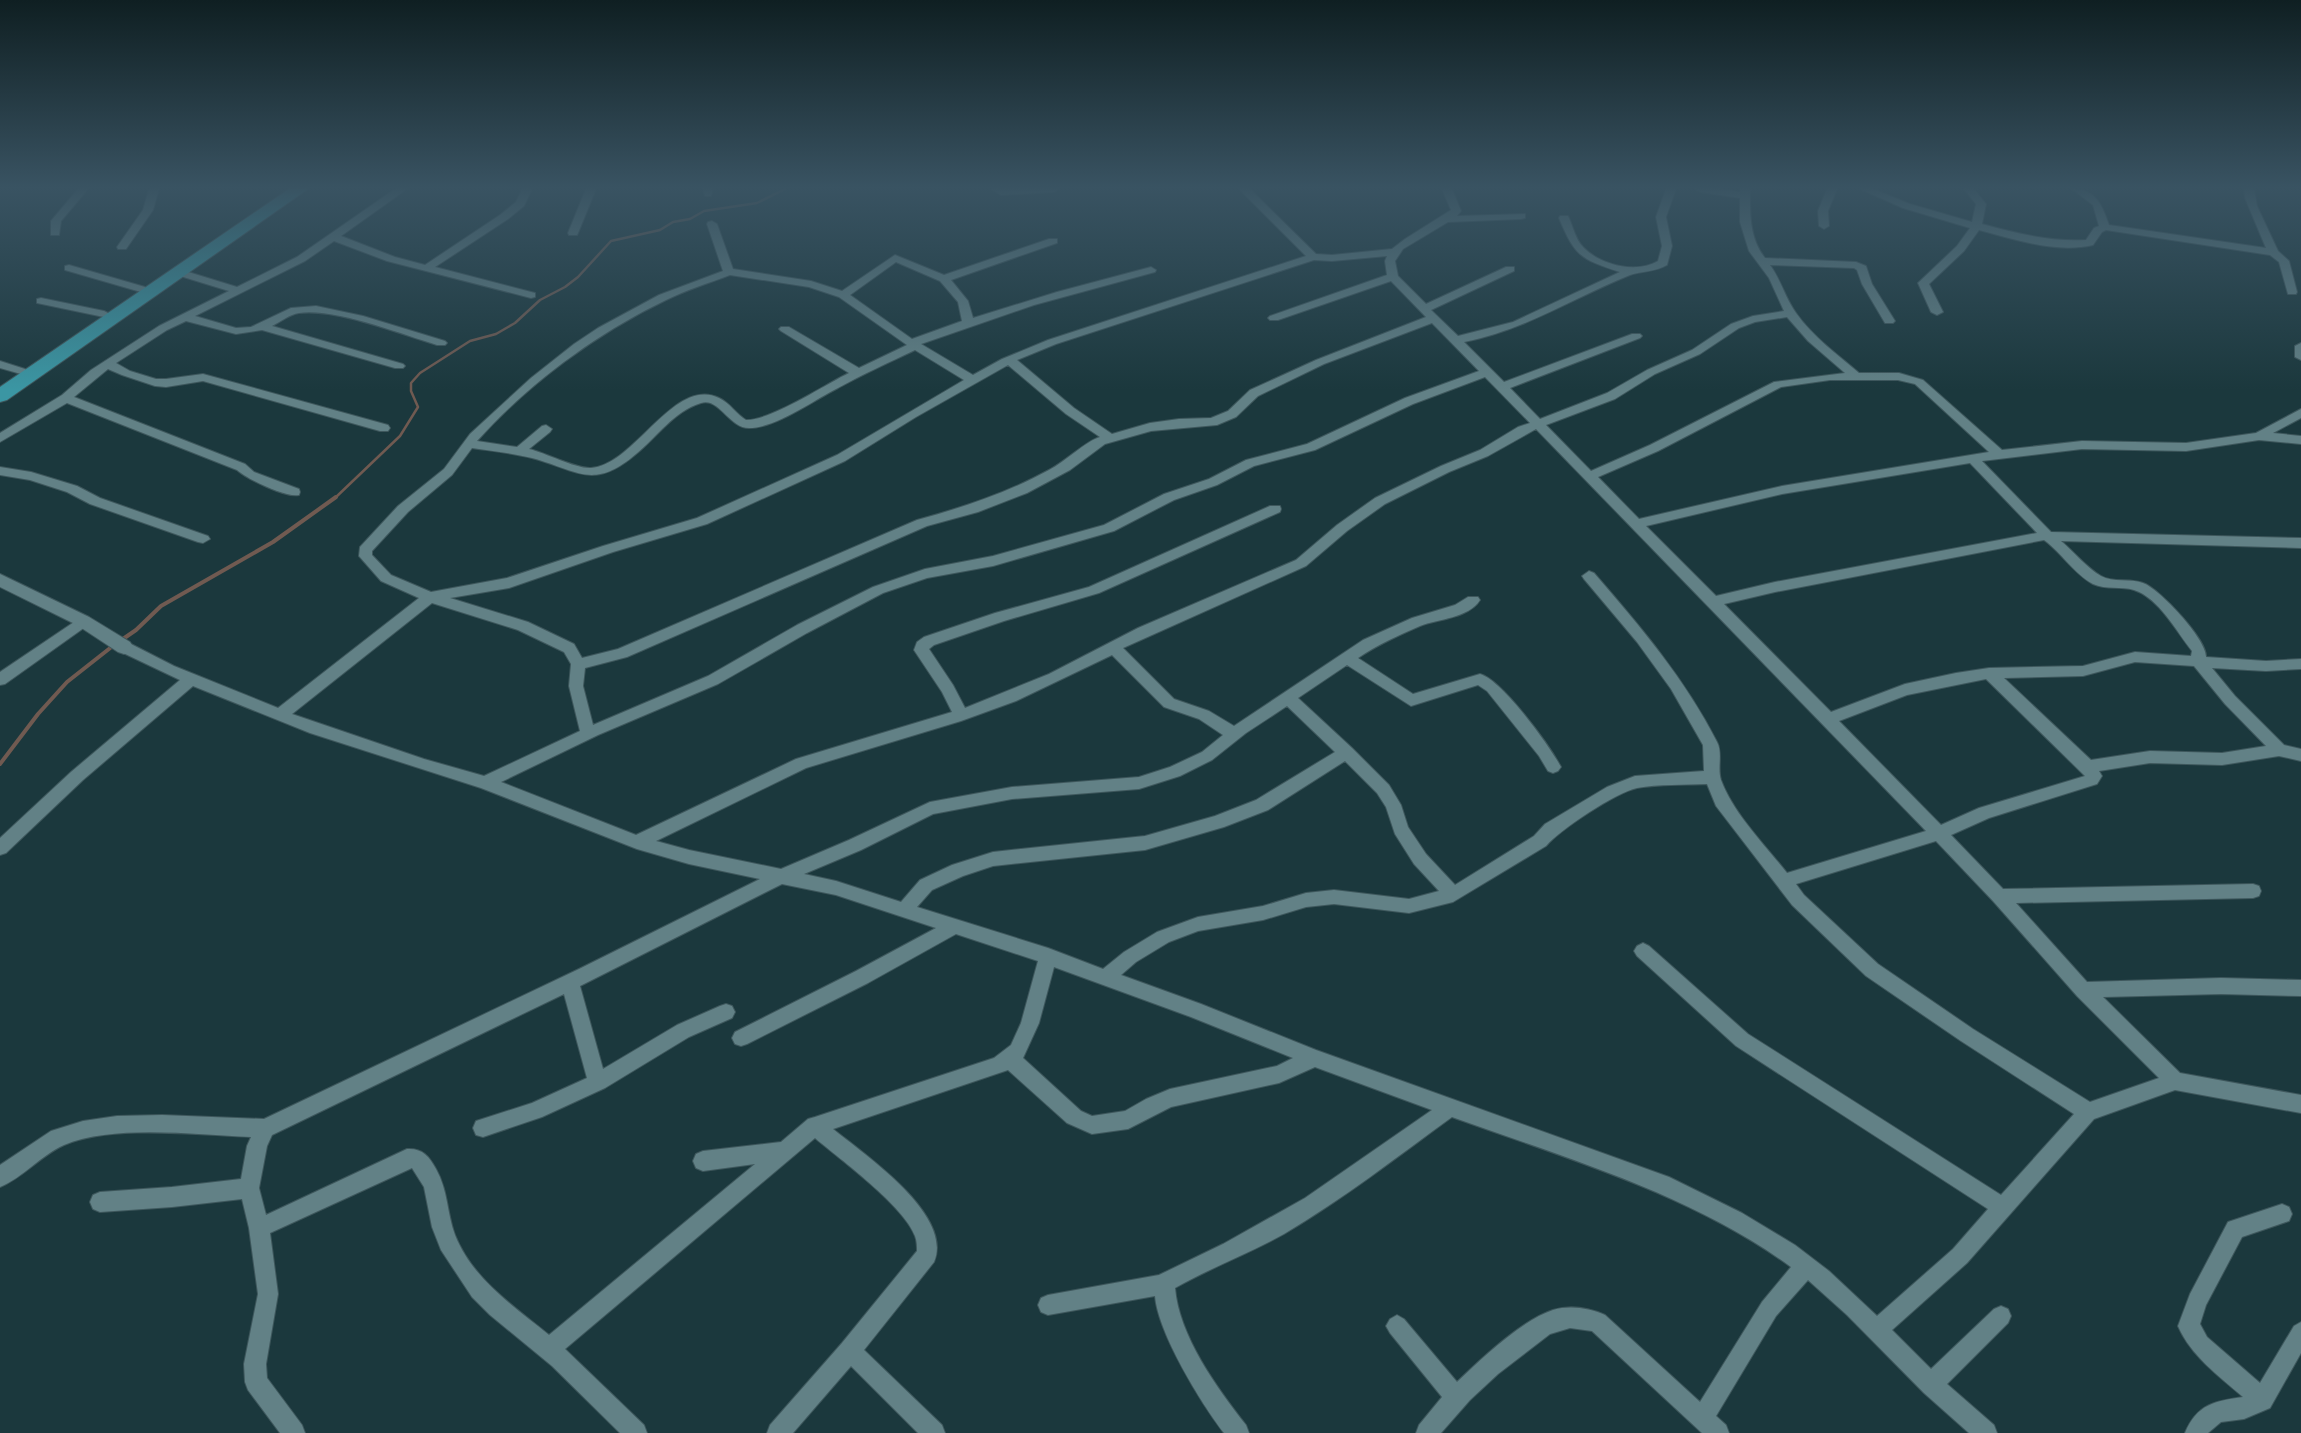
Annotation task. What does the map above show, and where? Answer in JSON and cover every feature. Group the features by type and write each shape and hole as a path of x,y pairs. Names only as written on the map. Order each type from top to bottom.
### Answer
{"highway":[{"path":"0,385 189,256"},
{"path":"0,396 203,256"}],"street":[{"path":"0,438 66,398 95,372 163,328 237,290 278,272 304,256"},
{"path":"384,256 532,295"},
{"path":"427,268 445,256"},
{"path":"723,256 729,272"},
{"path":"944,279 1010,256"},
{"path":"280,715 430,597 509,583 702,521 841,458 971,379 1052,342 1313,257 1332,258 1354,256"},
{"path":"1393,256 1390,260 1393,277 1827,719 1999,896 2084,990 2175,1081"},
{"path":"1591,256 1629,272"},
{"path":"1456,340 1482,335 1532,318 1546,309 1629,272 1656,267 1663,263 1665,256"},
{"path":"1757,256 1774,277 1790,313 1812,338 1855,376"},
{"path":"1936,312 1923,283 1952,256"},
{"path":"2278,256 2284,261 2292,292"},
{"path":"843,295 894,258 944,279 963,301 968,321"},
{"path":"1761,261 1856,265 1862,268 1867,284 1889,321"},
{"path":"69,268 141,289"},
{"path":"1424,308 1510,269"},
{"path":"469,444 519,451 589,472 606,469 687,405 702,398 710,399 726,407 738,421 746,424 754,423 788,410 860,374 914,344 968,321 1072,289 1151,270"},
{"path":"180,272 237,290"},
{"path":"588,734 576,686 578,664 569,648 544,635 482,612 430,597 386,578 370,560 365,550 403,509 448,472 474,437 535,380 578,346 602,330 663,297 729,272 811,284 843,295 914,344 971,379"},
{"path":"1274,318 1393,277"},
{"path":"41,301 104,314"},
{"path":"184,316 236,331 262,327 295,310 316,309 359,318 441,343"},
{"path":"637,842 801,763 1011,698 1143,632 1301,563 1342,528 1380,502 1445,469 1484,452 1522,430 1612,396 1651,372 1696,352 1735,326 1753,319 1790,313"},
{"path":"578,664 622,653 922,523 973,509 1022,490 1066,467 1101,441 1150,427 1179,423 1214,422 1232,414 1254,393 1320,362 1373,343 1433,318"},
{"path":"262,327 399,366"},
{"path":"785,329 860,374"},
{"path":"1502,387 1636,336"},
{"path":"2301,346 2301,357"},
{"path":"1009,360 1025,371 1070,411 1110,438"},
{"path":"0,364 21,371"},
{"path":"108,364 126,373 166,384 204,377 384,428"},
{"path":"485,783 588,734 713,680 802,628 896,583 925,574 993,561 1109,528 1169,497 1214,482 1250,463 1311,447 1409,401 1486,373"},
{"path":"1590,476 1654,448 1778,384 1806,378 1899,376 1919,382 1999,454"},
{"path":"66,398 241,467 250,475 294,492"},
{"path":"2259,436 2301,413"},
{"path":"519,451 546,429"},
{"path":"1636,524 1782,490 1999,454 2082,445 2186,447 2259,436 2301,440"},
{"path":"1973,459 2048,536 2095,579 2104,584 2135,586 2151,592 2199,650 2198,662 2230,700 2279,750"},
{"path":"0,471 31,476 72,489 96,501 203,539"},
{"path":"961,715 948,689 921,650 922,646 929,641 991,620 1094,590 1275,509"},
{"path":"1712,602 1775,587 2048,536 2140,536 2301,543"},
{"path":"1589,576 1642,638 1676,685 1711,746 1712,777 1722,801 1798,900 1872,970 1966,1035 2088,1112"},
{"path":"0,580 82,621 116,642 191,679 353,742 485,783 637,842 689,857 836,888 1048,956 1195,1010 1314,1058 1662,1184 1712,1208 1771,1240 1806,1266 1878,1329 1932,1384 1986,1433"},
{"path":"0,1177 58,1138 83,1130 162,1124 265,1128 570,983 780,877 855,845 930,808 1012,793 1139,783 1174,772 1207,756 1347,658 1386,635 1417,622 1460,609 1473,600"},
{"path":"0,680 82,621"},
{"path":"1113,647 1169,703 1204,715 1235,735"},
{"path":"1827,719 1905,690 1956,678 1989,673 2083,671 2135,657 2266,666 2301,664"},
{"path":"1347,658 1411,700 1480,679 1492,687 1544,752 1553,767"},
{"path":"1783,880 1861,859 1938,834 1985,813 2091,780 2094,776 2088,767 1989,673"},
{"path":"0,848 77,776 191,679"},
{"path":"1288,699 1299,706 1383,788 1393,805 1401,829 1420,859 1453,895"},
{"path":"2088,767 2150,756 2222,759 2279,750 2301,755"},
{"path":"905,909 926,885 958,870 993,859 1145,842 1218,822 1262,805 1347,752"},
{"path":"1106,977 1130,956 1163,937 1198,924 1263,913 1306,900 1334,897 1408,906 1453,895 1540,841 1551,830 1613,791 1636,782 1712,777"},
{"path":"1999,896 2253,891"},
{"path":"741,1038 862,977 955,926"},
{"path":"1643,951 1742,1040 2003,1207"},
{"path":"549,1348 814,1126 1000,1065 1018,1051 1030,1023 1048,956"},
{"path":"570,983 598,1082"},
{"path":"2084,990 2221,986 2301,988"},
{"path":"483,1128 535,1111 598,1082 683,1031 726,1012"},
{"path":"1009,1058 1074,1117 1092,1125 1128,1120 1153,1105 1170,1098 1279,1074 1314,1058"},
{"path":"1878,1329 1960,1256 2088,1112 2175,1081 2301,1104"},
{"path":"1048,1306 1164,1284 1168,1280 1222,1256 1292,1218 1451,1107"},
{"path":"778,1433 850,1351 927,1255 926,1235 917,1219 870,1172 814,1126"},
{"path":"265,1128 257,1146 249,1188 259,1228 268,1294 263,1332 255,1364 256,1382 294,1433"},
{"path":"704,1162 785,1151"},
{"path":"259,1228 407,1159 416,1158 425,1167 434,1183 437,1205 446,1238 472,1281 487,1299 549,1348 636,1433"},
{"path":"100,1202 172,1197 249,1188"},
{"path":"2262,1400 2200,1344 2189,1326 2197,1300 2235,1229 2282,1214"},
{"path":"1702,1419 1769,1309 1806,1266"},
{"path":"1164,1284 1168,1310 1179,1341 1229,1430"},
{"path":"1932,1384 2001,1316"},
{"path":"1427,1433 1442,1413 1457,1398 1517,1343 1551,1321 1579,1317 1598,1322 1718,1433"},
{"path":"1397,1326 1457,1398"},
{"path":"2196,1433 2201,1424 2217,1412 2244,1408 2262,1400 2301,1333"},
{"path":"850,1351 934,1433"}],"waterway":[{"path":"335,498 400,436 418,407 411,391 411,383 420,373 470,341 496,334 515,323 540,300 565,287 578,277 597,256"},
{"path":"120,641 136,630 161,606 273,542 336,497"},
{"path":"0,764 38,714 67,682 114,645"}]}
